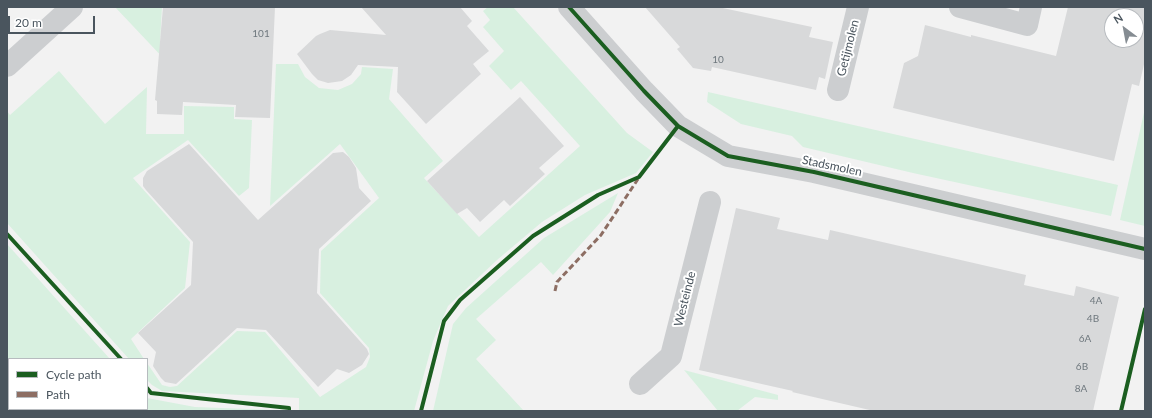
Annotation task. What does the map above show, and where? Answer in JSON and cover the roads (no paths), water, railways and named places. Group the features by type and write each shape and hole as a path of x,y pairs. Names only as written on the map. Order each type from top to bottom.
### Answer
{"street":[{"path":"7,66 72,7"},
{"name":"Stadsmolen","path":"569,7 644,91 678,126 728,156 814,172 1145,249"},
{"name":"Getijmolen","path":"838,90 858,7"},
{"path":"960,7 1027,26 1031,7"},
{"name":"Westeinde","path":"640,384 671,356 710,202"}]}
